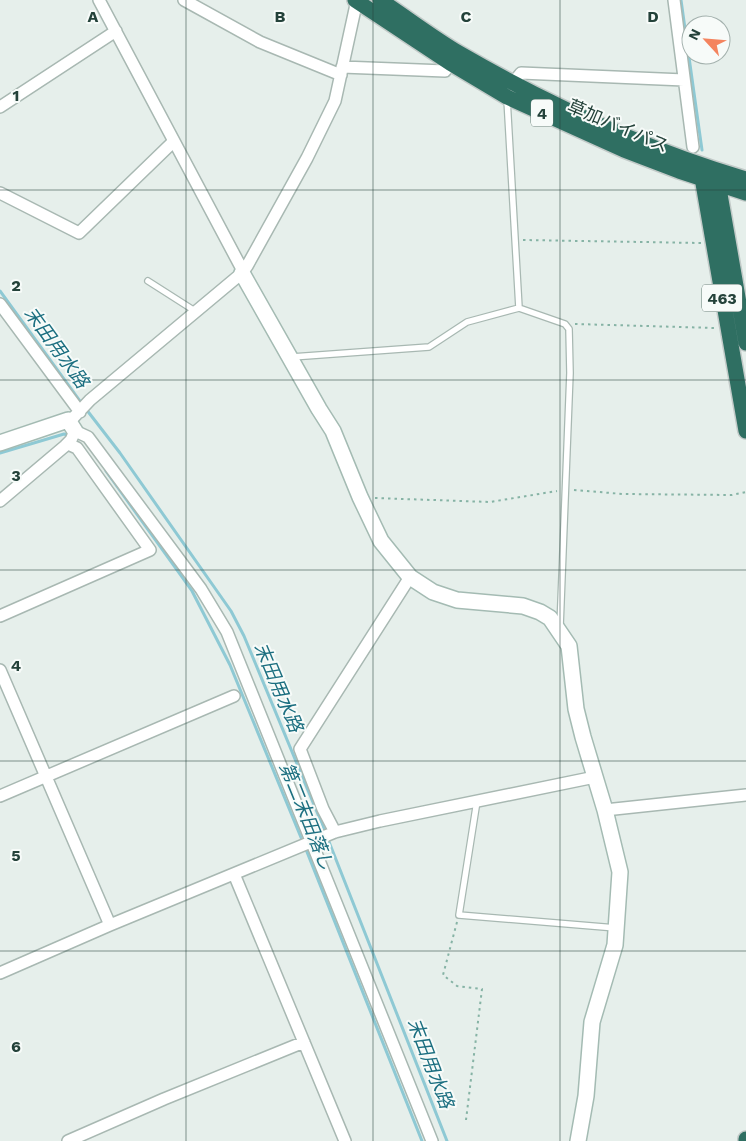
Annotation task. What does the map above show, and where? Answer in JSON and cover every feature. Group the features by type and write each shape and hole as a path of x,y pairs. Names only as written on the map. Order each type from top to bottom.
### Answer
{"highway":[{"name":"草加バイパス","path":"356,0 450,63 510,90 583,118 717,178 746,193"},
{"name":"草加バイパス","path":"380,0 457,51 510,90"},
{"name":"463","path":"701,172 746,431"},
{"name":"草加バイパス","path":"717,178 746,179"},
{"name":"463","path":"717,178 746,343"}],"street":[{"path":"99,0 289,357 318,409 334,431 360,497 381,541 410,577 433,592 458,600 530,608 550,618 569,646 576,709 606,810 620,872 615,945 592,1022 586,1096 578,1141"},
{"path":"184,0 260,42 342,71 445,71 450,63"},
{"path":"0,501 73,427 90,400 243,272 307,158 335,101 356,0"},
{"path":"674,0 693,147"},
{"path":"0,107 116,31"},
{"path":"510,90 521,73 684,80"},
{"path":"0,194 79,233 173,142"},
{"path":"0,304 73,427 77,448 150,550 0,616"},
{"path":"0,443 73,427 88,437 201,589 227,632 432,1141"},
{"path":"335,832 323,809 300,749 410,577"},
{"path":"0,670 110,925"},
{"path":"0,796 234,696"},
{"path":"0,973 110,925 335,832 595,777"},
{"path":"606,810 746,795"},
{"path":"234,874 345,1141"},
{"path":"68,1141 164,1099 304,1042"}],"lane":[{"path":"510,90 519,308"},
{"path":"148,281 195,311"},
{"path":"289,357 429,347 467,322 519,308 565,324 569,329 570,373 566,437 566,490 560,632"},
{"path":"477,801 459,915 617,928"}],"path":[{"path":"515,240 713,244"},
{"path":"565,324 728,329"},
{"path":"360,497 490,502 566,490 623,494 732,495 746,492"},
{"path":"459,915 443,975 457,986 482,989 466,1120"}],"waterway":[{"path":"681,0 702,150"},
{"name":"末田用水路","path":"0,291 82,404"},
{"name":"末田用水路","path":"86,409 120,453 231,611 244,636 322,824 447,1141"},
{"name":"第二末田落し","path":"0,453 64,434 71,436"},
{"name":"第二末田落し","path":"106,471 192,591 230,665 422,1141"}]}
